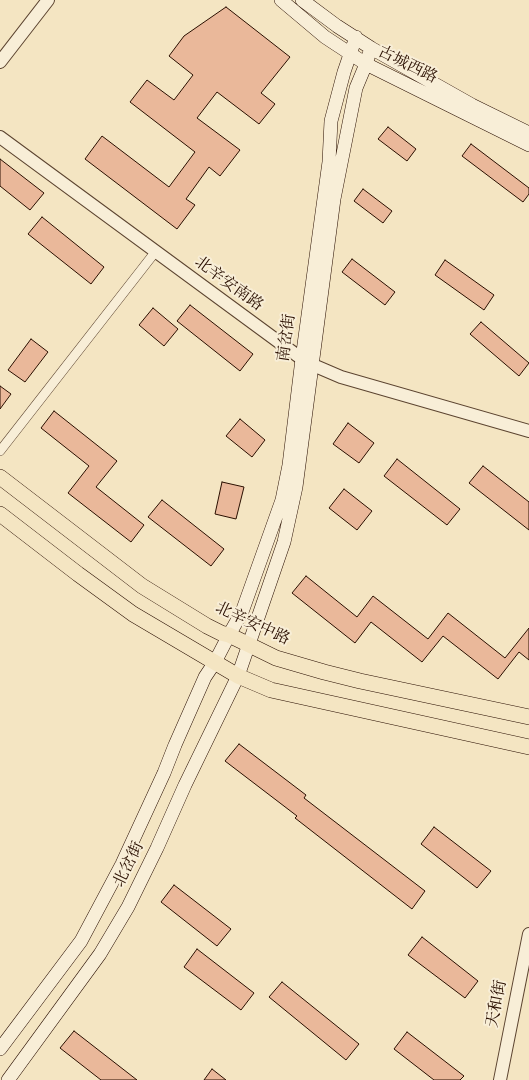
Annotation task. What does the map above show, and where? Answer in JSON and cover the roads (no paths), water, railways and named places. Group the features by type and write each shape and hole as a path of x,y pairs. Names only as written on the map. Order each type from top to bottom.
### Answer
{"main road":[{"name":"古城西路","path":"281,0 325,37 366,64 529,145"},
{"name":"古城西路","path":"302,0 370,48 472,105 529,133"},
{"name":"南岔街","path":"248,645 285,535 296,487 307,362 329,162 331,122 344,72 356,37"},
{"name":"南岔街","path":"229,635 242,612 282,500 334,199 356,88 366,64 370,48"},
{"name":"北辛安中路","path":"0,477 142,586 221,633 229,635 276,658 368,683 529,717"},
{"path":"0,514 133,614 238,676 271,690 529,747"},
{"name":"北岔街","path":"0,1049 81,941 122,864 206,677 229,635"},
{"name":"北岔街","path":"8,1080 100,954 128,907 238,676 248,645"}],"street":[{"path":"0,62 48,0"},
{"name":"北辛安南路","path":"0,137 307,362 340,377 529,431"},
{"path":"0,451 156,252"},
{"name":"天和街","path":"500,1080 529,934"}]}
